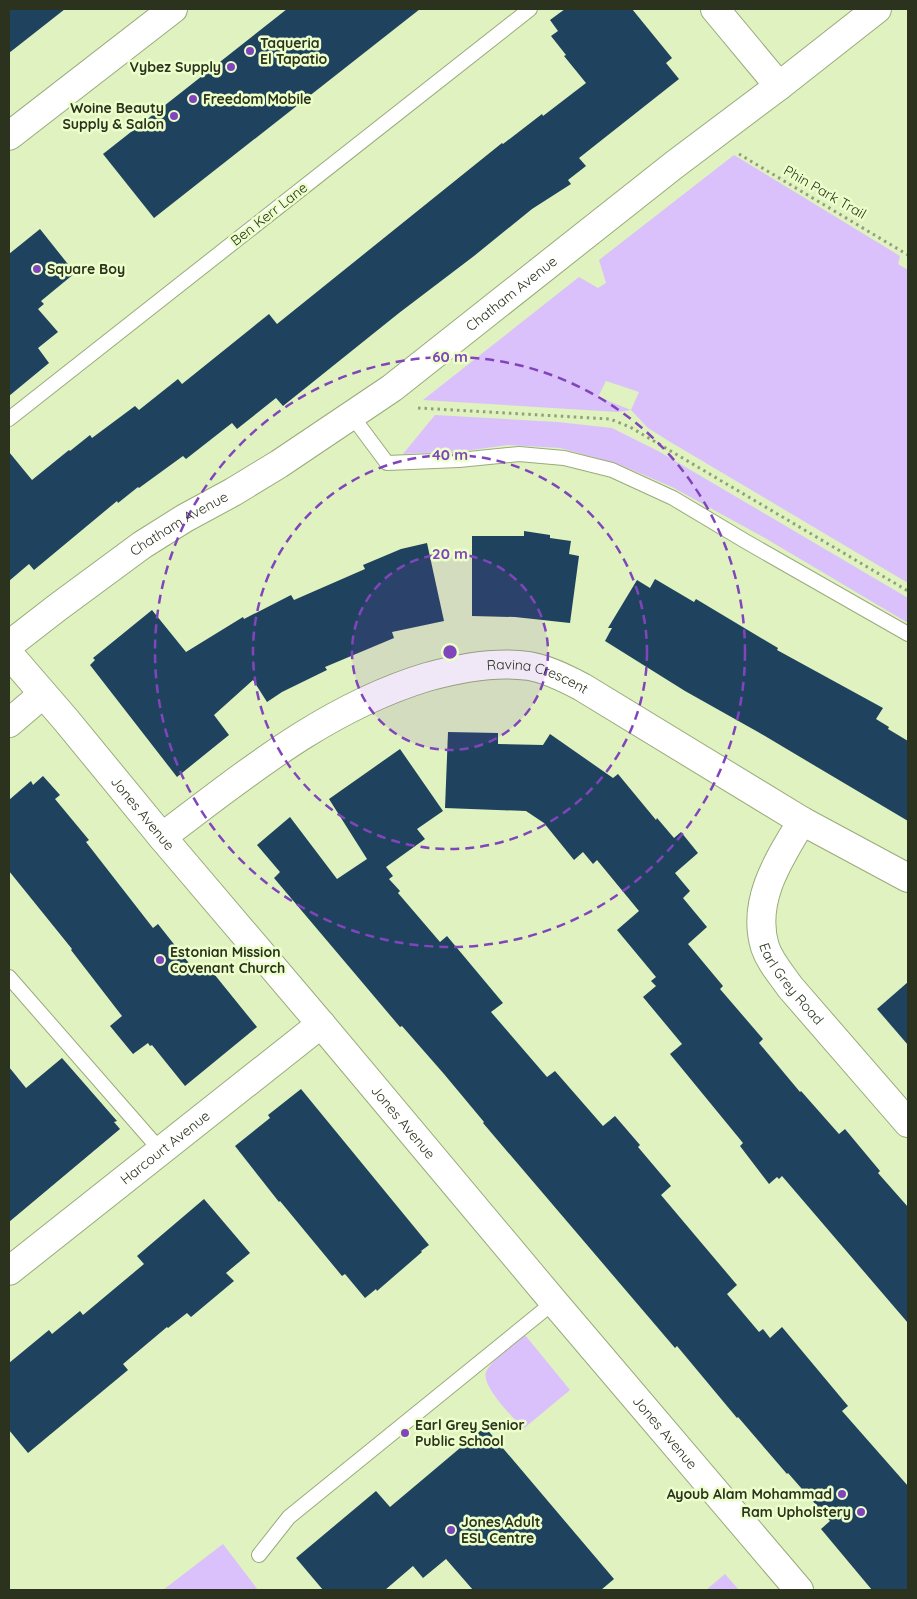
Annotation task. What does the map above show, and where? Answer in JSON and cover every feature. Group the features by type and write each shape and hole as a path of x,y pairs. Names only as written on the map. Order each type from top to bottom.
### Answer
{"street":[{"path":"9,136 174,9"},
{"path":"715,9 779,86"},
{"name":"Chatham Avenue","path":"9,645 142,545 184,518 233,492 279,464 392,388 674,165 877,9"},
{"name":"Jones Avenue","path":"9,654 799,1590"},
{"name":"Ravina Crescent","path":"162,837 263,760 311,729 358,704 410,682 453,670 492,665 529,666 556,674 582,686 802,820 908,878"},
{"path":"9,723 43,694"},
{"name":"Earl Grey Road","path":"802,820 780,858 767,887 761,909 762,931 766,948 774,965 790,987 908,1123"},
{"name":"Harcourt Avenue","path":"9,1272 321,1024"}],"lane":[{"name":"Ben Kerr Lane","path":"9,419 530,9"},
{"path":"352,416 387,463 459,460 519,454 564,458 612,470 673,498 908,634"},
{"path":"9,977 14,992 161,1151"},
{"path":"259,1554 289,1518 554,1302"}],"path":[{"path":"737,153 756,165"},
{"name":"Phin Park Trail","path":"743,157 908,255"},
{"path":"414,408 610,419 630,427 908,591"}],"shaded area":[{"path":"734,155 900,256 898,264 908,270 908,583 667,440 648,428 631,410 618,412 423,400 579,277 598,288 606,283 599,260","holes":["606,381 639,392 631,410 598,397"]},
{"path":"435,415 558,422 612,428 660,452 908,598 908,623 765,538 672,487 618,464 560,448 508,445 464,451 403,454"},
{"path":"525,1335 570,1390 523,1429 493,1393 488,1385 486,1372 493,1362"},
{"path":"223,1544 258,1590 163,1590"},
{"path":"725,1574 739,1590 706,1590"}],"building":[{"path":"9,9 65,9 9,53"},
{"path":"287,9 420,9 154,218 103,154"},
{"path":"565,9 632,9 672,58 666,63 679,79 579,158 586,166 568,180 571,184 532,209 283,406 276,398 237,429 232,423 186,459 183,456 118,503 117,501 34,570 29,564 9,581 9,452 32,480 69,450 90,435 92,438 135,406 139,410 178,379 182,384 269,314 277,324 502,143 542,114 543,116 586,83 564,56 566,55 551,36 558,31 550,20"},
{"path":"40,229 75,273 41,301 44,304 38,309 58,332 38,348 49,363 9,396 9,254"},
{"path":"524,531 571,541 569,554 579,556 570,623 515,617 472,616 472,536 524,536"},
{"path":"427,543 444,621 392,632 394,638 325,667 327,670 282,692 267,702 253,680 214,715 229,735 177,777 90,665 95,660 93,658 152,610 186,652 243,617 244,619 291,595 294,600 365,569 363,565 401,549"},
{"path":"655,579 694,602 696,599 778,648 777,650 883,708 876,719 908,741 908,821 685,691 605,641 612,628 608,628 637,580 650,588"},
{"path":"448,732 498,733 498,744 543,745 550,734 613,778 618,774 656,820 657,818 674,838 681,832 698,853 675,873 690,891 683,898 707,927 688,944 723,986 720,989 763,1039 759,1043 800,1092 839,1134 845,1129 880,1171 878,1173 908,1207 908,1323 782,1176 779,1179 777,1177 769,1184 740,1146 743,1143 670,1054 682,1044 643,997 656,986 651,981 656,977 617,930 639,911 597,860 593,864 583,852 574,860 544,823 526,811 445,808"},
{"path":"400,749 443,811 417,829 425,839 386,867 393,876 389,879 400,891 398,893 440,942 447,936 503,1003 491,1012 547,1077 555,1071 603,1126 615,1116 640,1145 638,1147 671,1186 661,1195 737,1285 727,1294 759,1332 763,1329 770,1338 782,1327 848,1406 842,1411 908,1486 908,1590 872,1590 821,1529 830,1521 737,1418 677,1346 675,1348 483,1123 444,1074 402,1026 400,1027 274,878 280,872 257,845 290,817 337,879 367,859 329,799"},
{"path":"43,776 60,795 55,799 89,840 86,842 153,928 158,924 196,972 206,964 257,1027 185,1086 152,1045 150,1046 148,1043 133,1054 110,1026 122,1016 72,949 9,871 9,800 31,781 33,785"},
{"path":"908,982 908,1045 877,1009"},
{"path":"62,1058 117,1121 114,1122 120,1129 9,1222 9,1067 26,1088"},
{"path":"301,1089 429,1245 377,1291 376,1289 365,1298 345,1274 342,1276 279,1202 235,1146 270,1118 268,1115"},
{"path":"204,1199 250,1253 226,1273 234,1281 191,1317 187,1313 167,1327 123,1364 128,1370 28,1453 9,1430 9,1363 49,1330 52,1334 80,1311 83,1315 144,1264 137,1256"},
{"name":"Jones Adult ESL Centre","path":"485,1427 614,1579 601,1590 473,1590 446,1559 423,1578 413,1566 385,1590 323,1590 296,1558 376,1491 390,1507"}],"place":[{"name":"Taqueria El Tapatio","path":"250,51"},
{"name":"Vybez Supply","path":"231,67"},
{"name":"Freedom Mobile","path":"193,99"},
{"name":"Woine Beauty Supply & Salon","path":"174,116"},
{"name":"Square Boy","path":"37,269"},
{"name":"Estonian Mission Covenant Church","path":"160,960"},
{"name":"Earl Grey Senior Public School","path":"405,1433"},
{"name":"Ayoub Alam Mohammad","path":"842,1494"},
{"name":"Ram Upholstery","path":"861,1512"},
{"name":"Jones Adult ESL Centre","path":"451,1530"}]}
